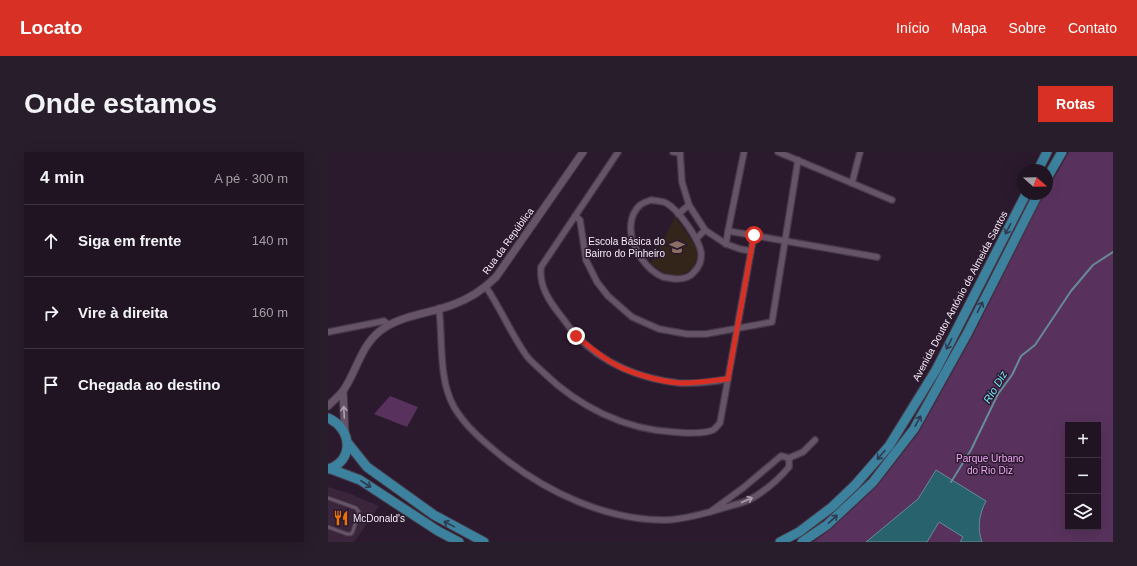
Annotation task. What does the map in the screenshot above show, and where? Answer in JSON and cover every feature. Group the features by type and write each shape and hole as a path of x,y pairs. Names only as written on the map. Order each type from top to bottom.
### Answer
{"highway":[{"path":"1041,164 1047,152"},
{"path":"1053,168 1062,152"},
{"name":"Avenida Doutor António de Almeida Santos","path":"780,542 800,532 832,507 855,485 889,446 936,370 1023,200"},
{"name":"Avenida Doutor António de Almeida Santos","path":"802,542 827,524 873,482 914,429 967,334 1035,200"},
{"path":"328,418 341,426 346,438 367,467 434,515 484,542"},
{"path":"329,469 338,464 343,458 346,450 346,438"},
{"path":"329,469 360,480 438,531 460,542"}],"street":[{"name":"Rua da República","path":"343,391 368,344 380,331 389,325 408,317 451,306 469,298 486,287 506,264 583,152"},
{"path":"618,152 541,267 540,278 545,292 558,313 576,336 599,355 616,365 658,379 680,383 710,382 728,379"},
{"path":"673,152 680,153 682,182 689,205 705,230 726,244 751,251"},
{"path":"726,244 744,152"},
{"path":"778,152 892,200"},
{"path":"852,183 860,152"},
{"path":"575,216 580,220 586,260 597,282 608,296 632,318 658,329 687,334 706,334 737,327 772,322 798,160"},
{"path":"651,200 666,203 678,214 696,239 701,253 699,266 692,275 681,279 664,277 644,262 635,246 631,232 632,217 640,205 651,200"},
{"path":"678,214 689,205"},
{"path":"696,239 705,230"},
{"path":"728,231 877,257"},
{"path":"486,287 494,299 511,333 528,357 555,384 574,398 604,415 635,426 665,432 694,433 713,430 720,423 754,235"},
{"path":"440,308 443,377 454,406 473,430 509,462 547,487 586,504 631,517 668,520 690,517 749,500 777,480 789,468 789,458"},
{"path":"328,332 384,321 389,325"},
{"path":"328,406 343,391"},
{"path":"343,391 346,438"},
{"path":"710,512 743,488 781,456 789,458 803,452 815,440"}],"lane":[{"path":"328,498 356,508 359,512 351,534 328,527"}],"shaded area":[{"name":"Escola Básica do Bairro do Pinheiro","path":"675,217 695,245 698,255 693,268 681,275 675,276 663,272 651,264"},
{"path":"328,487 348,493 379,506 354,542 328,542"}],"green space":[{"name":"Parque Urbano do Rio Diz","path":"1069,152 1113,152 1113,542 813,542 831,529 877,486 919,432 972,337 1041,200 1053,200 1053,180"},
{"path":"390,396 418,407 407,427 374,414"}],"water":[{"path":"936,470 986,501 980,521 980,537 982,542 960,542 963,537 939,522 927,542 866,542 918,499"}],"waterway":[{"name":"Rio Diz","path":"951,482 971,450 998,394 1012,375 1021,356 1035,345 1071,291 1093,265 1113,252"}],"place":[{"name":"Escola Básica do Bairro do Pinheiro","path":"677,247"},
{"name":"McDonald's","path":"341,518"}],"route":[{"path":"576,336 599,355 616,365 658,379 680,383 710,382 728,379 754,235"}]}
